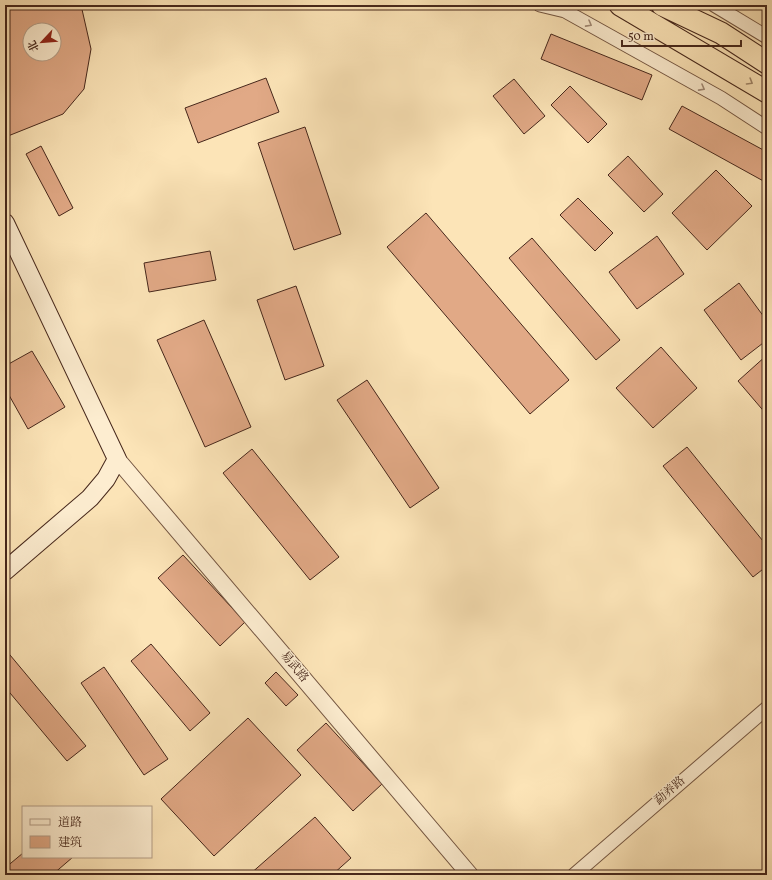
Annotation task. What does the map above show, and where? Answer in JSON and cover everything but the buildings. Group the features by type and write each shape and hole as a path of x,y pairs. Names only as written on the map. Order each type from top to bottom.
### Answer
{"highway":[{"path":"620,5 767,92"},
{"path":"663,5 721,33 767,62"}],"main road":[{"path":"5,223 117,459 106,479 90,498 5,570"}],"street":[{"path":"540,5 565,11 721,98 767,128"},
{"path":"714,5 767,37"},
{"name":"易武路","path":"117,459 470,875"},
{"name":"勐养路","path":"574,875 767,708"}]}
